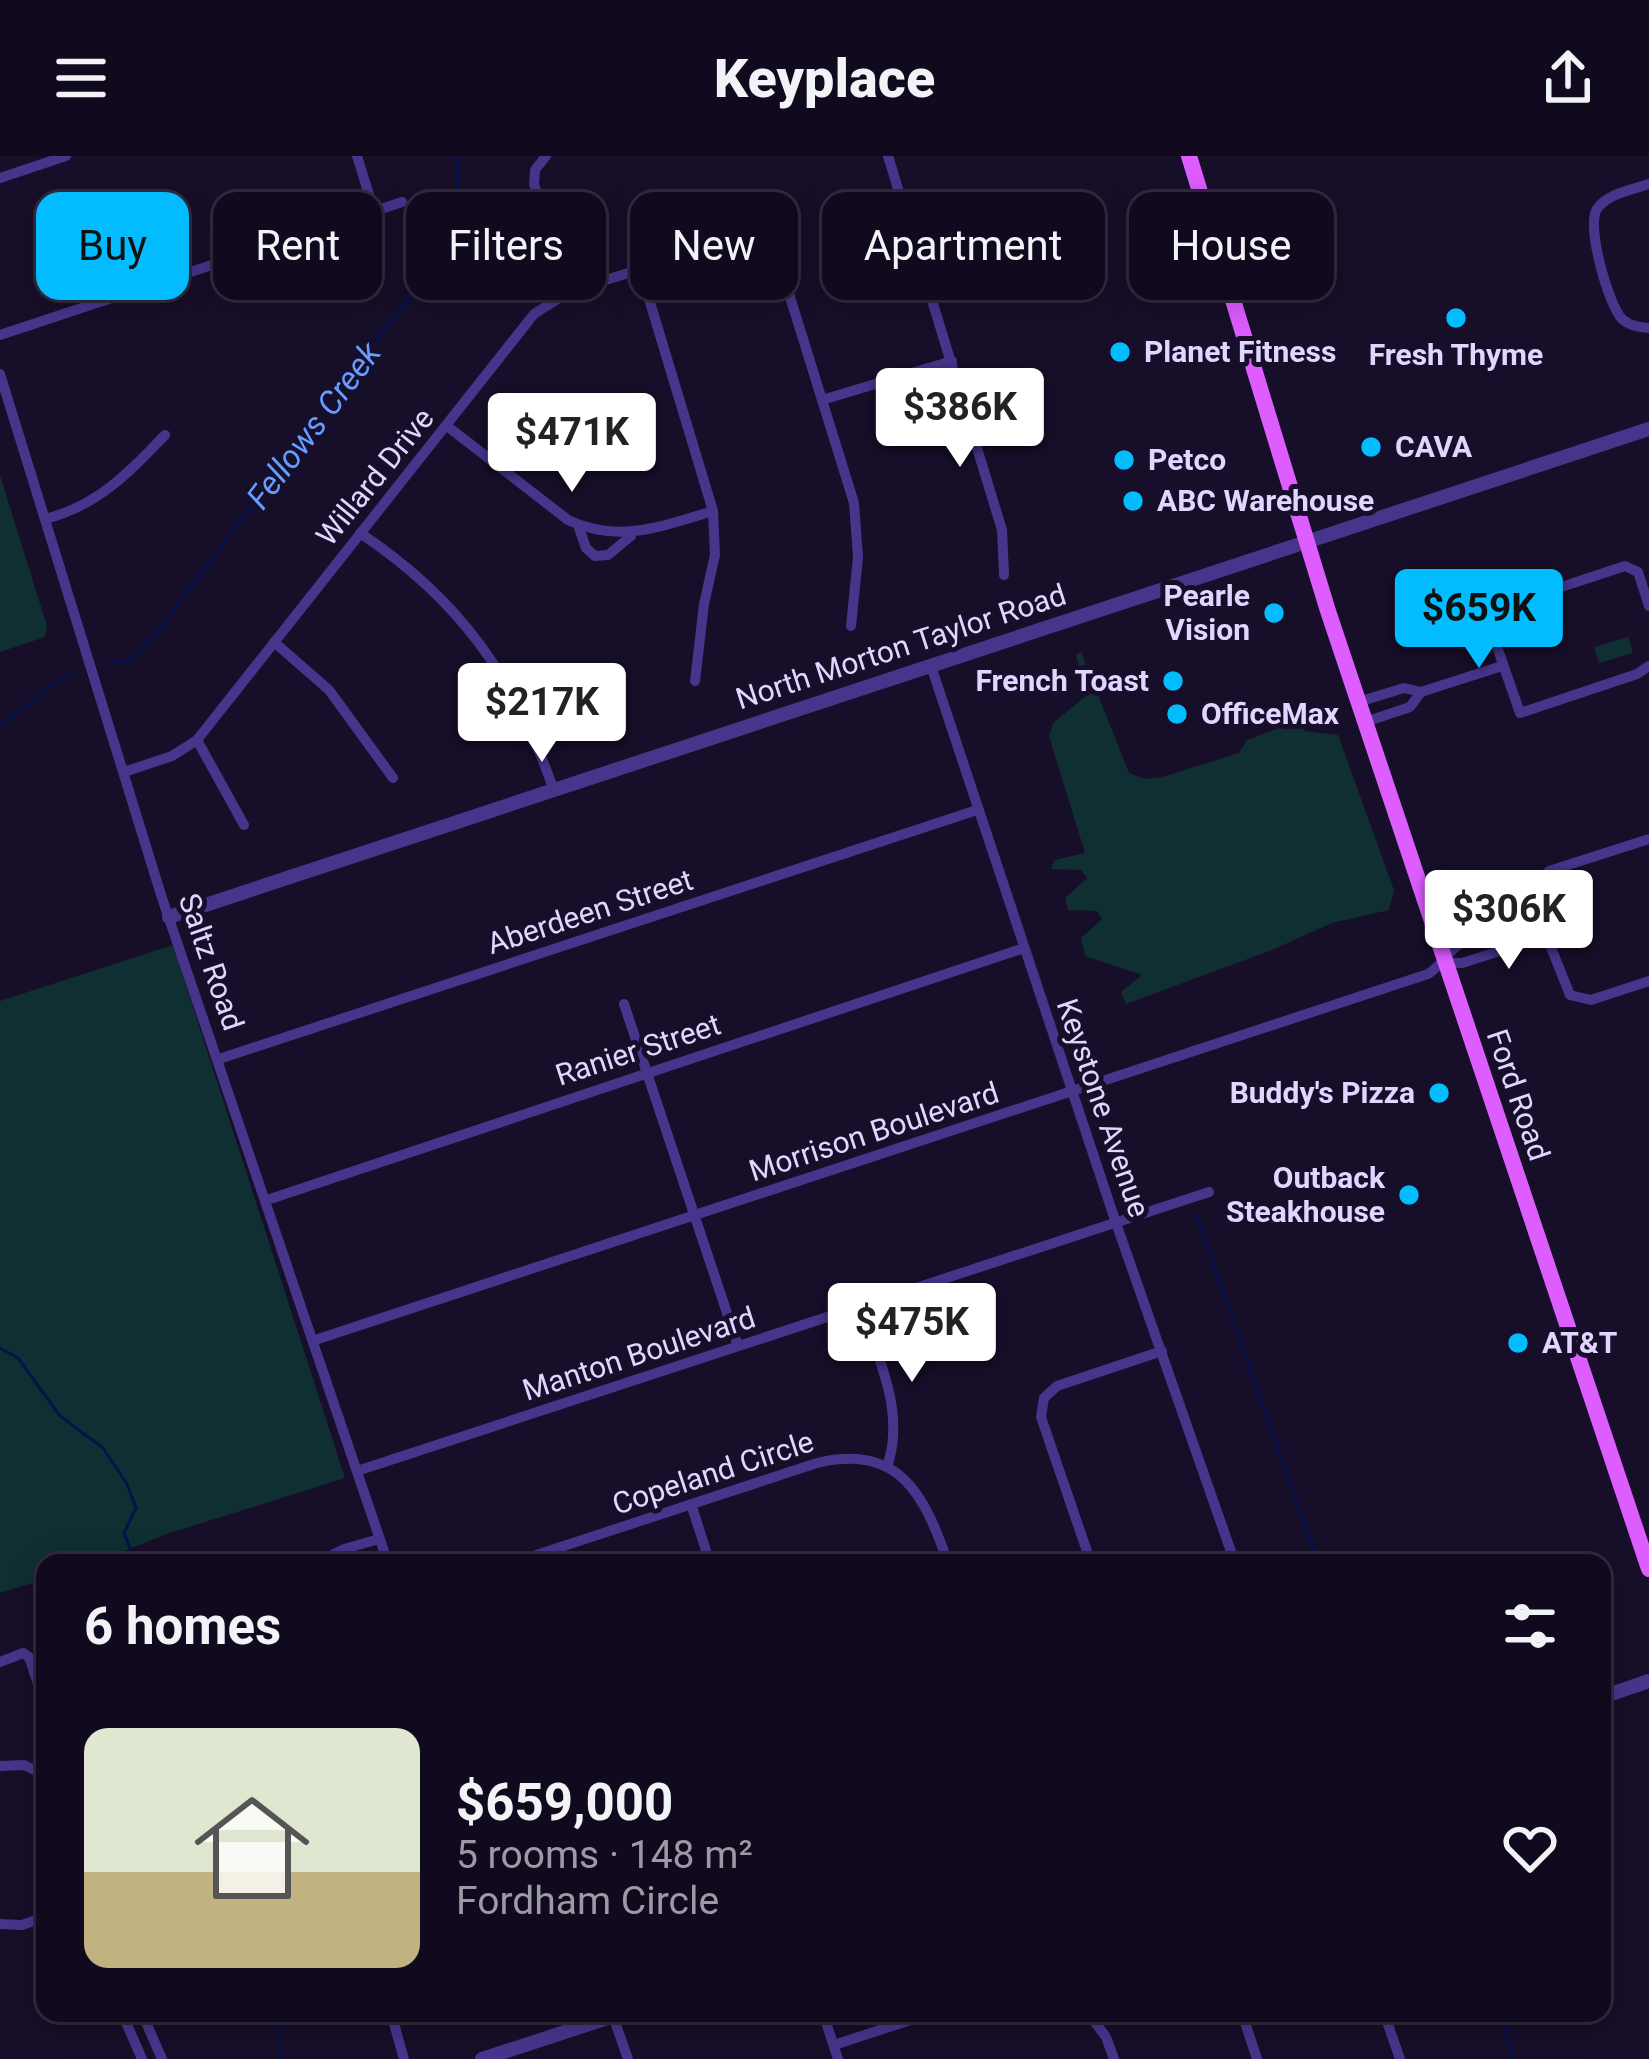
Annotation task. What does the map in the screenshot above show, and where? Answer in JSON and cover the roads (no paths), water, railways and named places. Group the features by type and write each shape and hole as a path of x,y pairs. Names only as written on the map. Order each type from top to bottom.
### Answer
{"main road":[{"name":"Ford Road","path":"1189,156 1306,544 1649,1569"}],"street":[{"path":"0,178 66,156"},
{"path":"357,156 368,192"},
{"path":"537,192 536,167 546,156"},
{"path":"888,156 1002,530 1004,575"},
{"path":"1649,184 1614,195 1594,214 1593,235 1615,308 1629,324 1649,328"},
{"path":"382,209 403,202"},
{"path":"0,335 213,265"},
{"name":"Willard Drive","path":"124,772 172,756 197,740 534,314 555,300"},
{"path":"649,300 713,511 715,555 695,681"},
{"name":"Willard Drive","path":"791,300 822,400"},
{"path":"851,626 858,557 856,521 822,400 952,361"},
{"name":"Saltz Road","path":"0,374 169,917 385,1554"},
{"path":"447,426 578,525 602,533 636,533 713,511"},
{"name":"North Morton Taylor Road","path":"169,917 1649,429"},
{"path":"45,519 100,496 165,435"},
{"path":"578,525 590,554 600,557 636,533"},
{"path":"360,532 426,583 485,647 523,710 553,788"},
{"path":"1649,606 1640,575 1625,566 1485,612 1520,713 1642,673 1649,666"},
{"path":"274,642 329,690 393,778"},
{"name":"Keystone Avenue","path":"931,666 1232,1554"},
{"path":"1358,702 1404,688 1421,692 1502,666"},
{"path":"1365,722 1410,707 1421,692"},
{"path":"197,740 244,825"},
{"name":"Aberdeen Street","path":"219,1059 977,810"},
{"path":"1649,838 1545,874 1535,890 1564,987 1576,999 1591,1000 1649,981"},
{"name":"Morrison Boulevard","path":"315,1340 1428,974 1446,963 1462,963 1538,939 1544,929"},
{"name":"Ranier Street","path":"267,1199 1024,948"},
{"path":"623,1004 737,1346"},
{"name":"Manton Boulevard","path":"357,1471 1209,1192"},
{"path":"861,1306 894,1410 895,1439 887,1467 908,1482 927,1506 945,1554"},
{"path":"1088,1554 1042,1417 1043,1398 1057,1386 1162,1351"},
{"name":"Copeland Circle","path":"539,1554 831,1460 862,1459 887,1467"},
{"path":"692,1504 707,1554"},
{"path":"340,1554 379,1539"},
{"path":"0,1662 23,1653 36,1680"},
{"path":"1611,1693 1649,1681"},
{"path":"0,1766 24,1765 36,1771"},
{"path":"0,1924 36,1920"},
{"path":"126,2022 142,2059"},
{"path":"146,2022 161,2059"},
{"path":"394,2022 404,2059"},
{"path":"484,2059 594,2022"},
{"path":"620,2022 628,2059"},
{"path":"826,2022 838,2059"},
{"path":"833,2045 904,2022"},
{"path":"1095,2022 1114,2059"},
{"path":"1245,2022 1257,2059"},
{"path":"1387,2022 1400,2059"}],"waterway":[{"name":"Fellows Creek","path":"110,663 128,661 152,639 395,315 439,267 460,220 460,156"},
{"name":"Fellows Creek","path":"0,725 52,685 73,675"},
{"path":"1197,1217 1315,1554"},
{"name":"Fellows Creek","path":"0,1348 18,1358 60,1416 103,1448 127,1484 136,1508 124,1533 132,1554"},
{"name":"Fellows Creek","path":"277,2022 282,2059"},
{"path":"1503,2022 1515,2059"}],"place":[{"name":"Fresh Thyme","path":"1456,318"},
{"name":"Planet Fitness","path":"1120,352"},
{"name":"CAVA","path":"1371,447"},
{"name":"Petco","path":"1124,460"},
{"name":"ABC Warehouse","path":"1133,501"},
{"name":"Pearle Vision","path":"1274,613"},
{"name":"French Toast","path":"1173,681"},
{"name":"OfficeMax","path":"1177,714"},
{"name":"Buddy's Pizza","path":"1439,1093"},
{"name":"Outback Steakhouse","path":"1409,1195"},
{"name":"AT&T","path":"1518,1343"}]}
